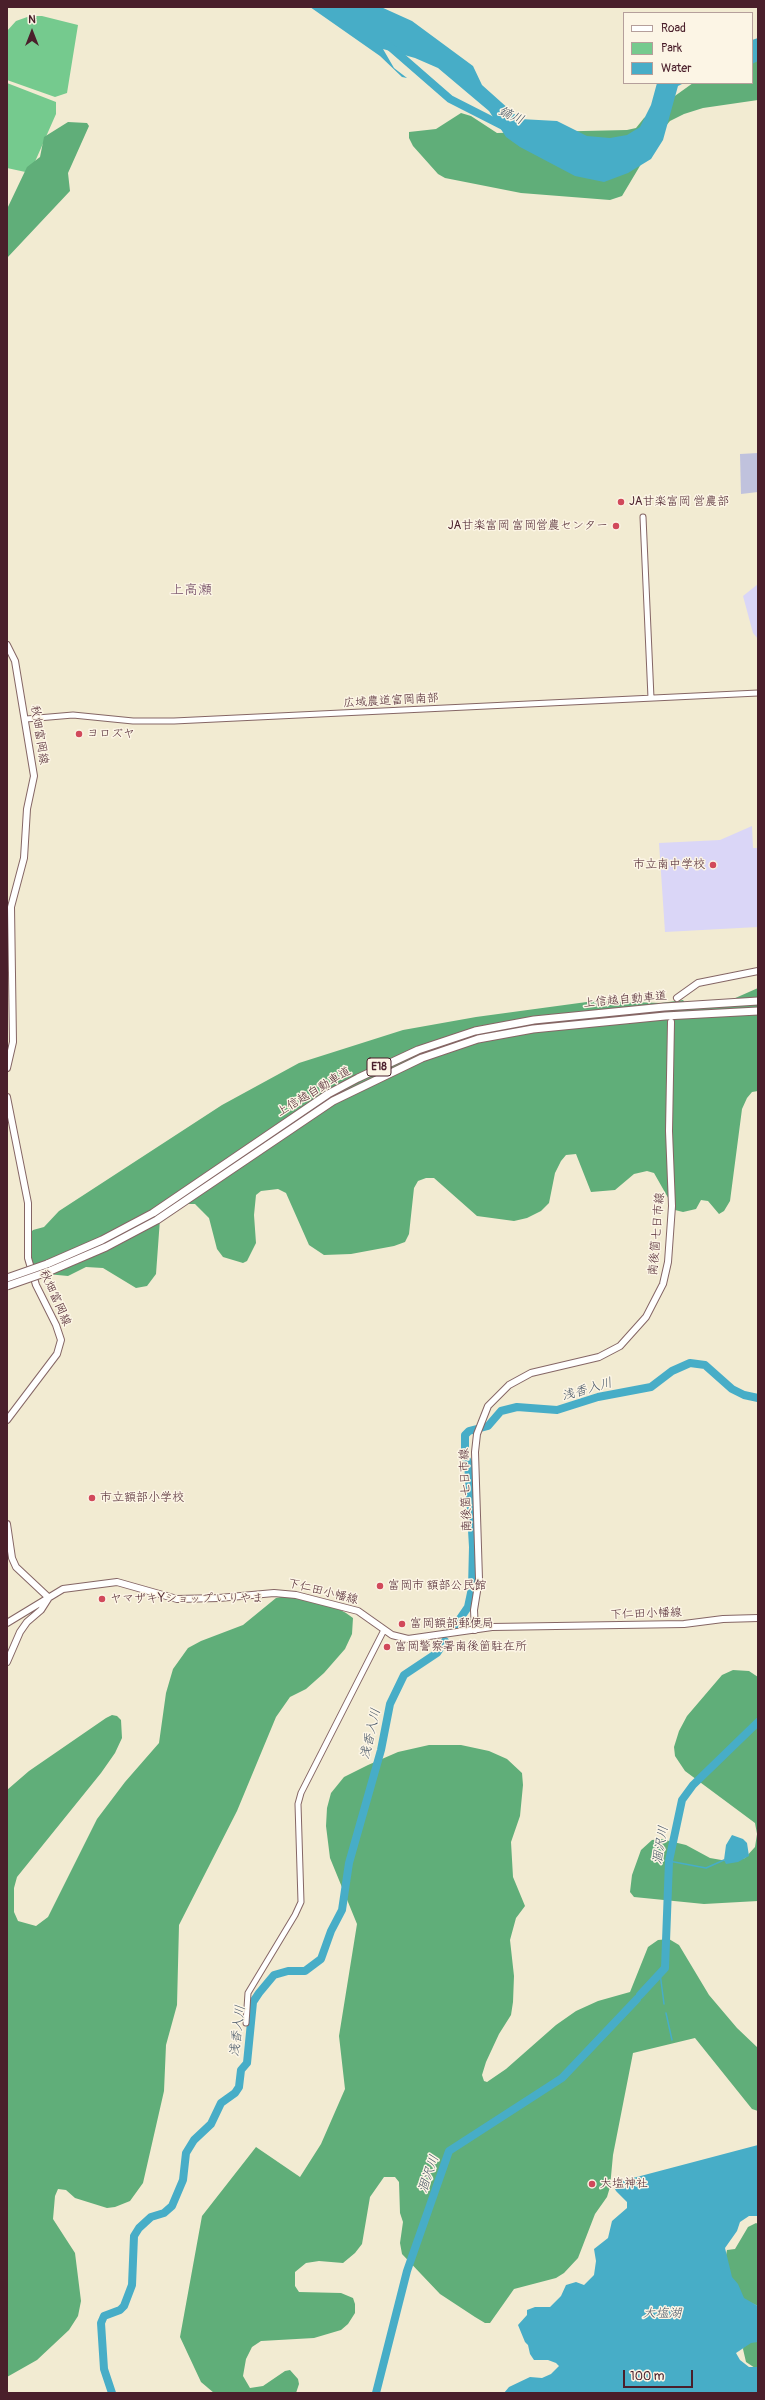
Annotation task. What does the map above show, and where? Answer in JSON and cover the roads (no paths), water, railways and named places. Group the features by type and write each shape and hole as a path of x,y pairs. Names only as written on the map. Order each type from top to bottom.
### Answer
{"highway":[{"name":"上信越自動車道","path":"7,1278 47,1264 102,1240 153,1213 328,1094 418,1050 475,1031 534,1020 664,1007 758,1001"},
{"name":"上信越自動車道","path":"7,1286 50,1272 106,1247 157,1220 333,1102 422,1058 478,1039 533,1029 618,1020 758,1011"}],"main road":[{"name":"秋畑富岡線","path":"7,645 16,661 34,776 27,809 24,858 11,907 12,1042 7,1068"},
{"path":"677,998 698,983 758,971"},
{"name":"南後箇七日市線","path":"475,1630 474,1610 479,1579 474,1464 477,1433 480,1423 493,1400 517,1380 545,1369 599,1357 620,1346 640,1326 658,1298 668,1262 672,1206 669,1131 671,1022"},
{"name":"秋畑富岡線","path":"7,1097 28,1203 28,1258 38,1289 56,1325 61,1340 57,1354 7,1420"},
{"path":"7,1524 12,1558 16,1568 48,1597 41,1610 27,1622 20,1632 7,1662"},
{"name":"下仁田小幡線","path":"7,1623 48,1597 69,1588 117,1582 177,1599 286,1593 358,1611 392,1635 408,1639 492,1627 684,1624 723,1619 758,1618"}],"street":[{"path":"643,517 651,698"},
{"name":"広域農道富岡南部","path":"26,719 73,714 133,721 174,721 758,694"},
{"path":"246,2023 248,1993 295,1915 301,1902 298,1804 301,1793 384,1630"}],"water":[{"path":"310,7 381,7 412,21 473,66 482,85 520,119 557,121 587,136 610,138 627,135 640,127 651,105 657,84 682,84 678,86 663,140 651,159 628,173 604,182 575,176 520,147 506,137 489,111 438,68 415,58 383,49 394,68 407,78 402,77 380,56"},
{"path":"758,38 758,61 753,64 753,40"},
{"path":"732,1835 743,1839 747,1843 749,1856 738,1862 726,1864 724,1860 726,1845"},
{"name":"大塩湖","path":"758,2145 758,2216 749,2216 740,2222 737,2231 725,2248 732,2277 738,2284 744,2298 758,2306 758,2342 751,2343 736,2353 740,2360 749,2367 758,2367 758,2393 504,2393 509,2387 530,2377 542,2378 551,2374 559,2366 548,2360 534,2360 518,2325 527,2315 527,2310 535,2307 550,2307 561,2296 566,2285 576,2282 584,2285 594,2275 596,2261 594,2249 608,2238 612,2221 627,2208 627,2202 616,2191 613,2185 614,2183"}],"waterway":[{"name":"鏑川","path":"388,45 450,99 505,127"},
{"name":"浅香入川","path":"455,1626 468,1607 472,1588 473,1547 468,1462 465,1456 465,1435 469,1431 488,1426 501,1411 517,1407 557,1410 598,1397 651,1387 672,1371 690,1363 705,1365 732,1389 744,1395 758,1398"},
{"name":"浅香入川","path":"112,2393 104,2369 101,2323 104,2316 120,2310 124,2306 132,2285 134,2236 139,2228 151,2217 164,2213 172,2206 183,2180 186,2153 194,2140 211,2124 221,2103 235,2093 239,2087 241,2070 247,2063 253,2002 259,1993 274,1975 288,1971 305,1971 321,1959 331,1931 342,1910 349,1863 381,1750 390,1704 404,1675 437,1653 445,1641"},
{"name":"涸沢川","path":"640,1995 665,1968 669,1861 682,1800 693,1785 758,1722"},
{"path":"669,1861 706,1868 724,1860"},
{"path":"660,1973 664,2004"},
{"name":"涸沢川","path":"376,2393 407,2271 449,2151 562,2078 637,1999"},
{"path":"666,2013 672,2040"}],"place":[{"name":"JA甘楽富岡 営農部","path":"621,502"},
{"name":"JA甘楽富岡 富岡営農センター","path":"616,526"},
{"name":"ヨロズヤ","path":"79,734"},
{"name":"市立南中学校","path":"713,865"},
{"name":"市立額部小学校","path":"92,1498"},
{"name":"富岡市 額部公民館","path":"380,1586"},
{"name":"ヤマザキYショップ いりやま","path":"102,1599"},
{"name":"富岡額部郵便局","path":"402,1624"},
{"name":"富岡警察署南後箇駐在所","path":"387,1647"},
{"name":"大塩神社","path":"592,2184"}],"district":[{"name":"上高瀬","path":"191,590"}]}
